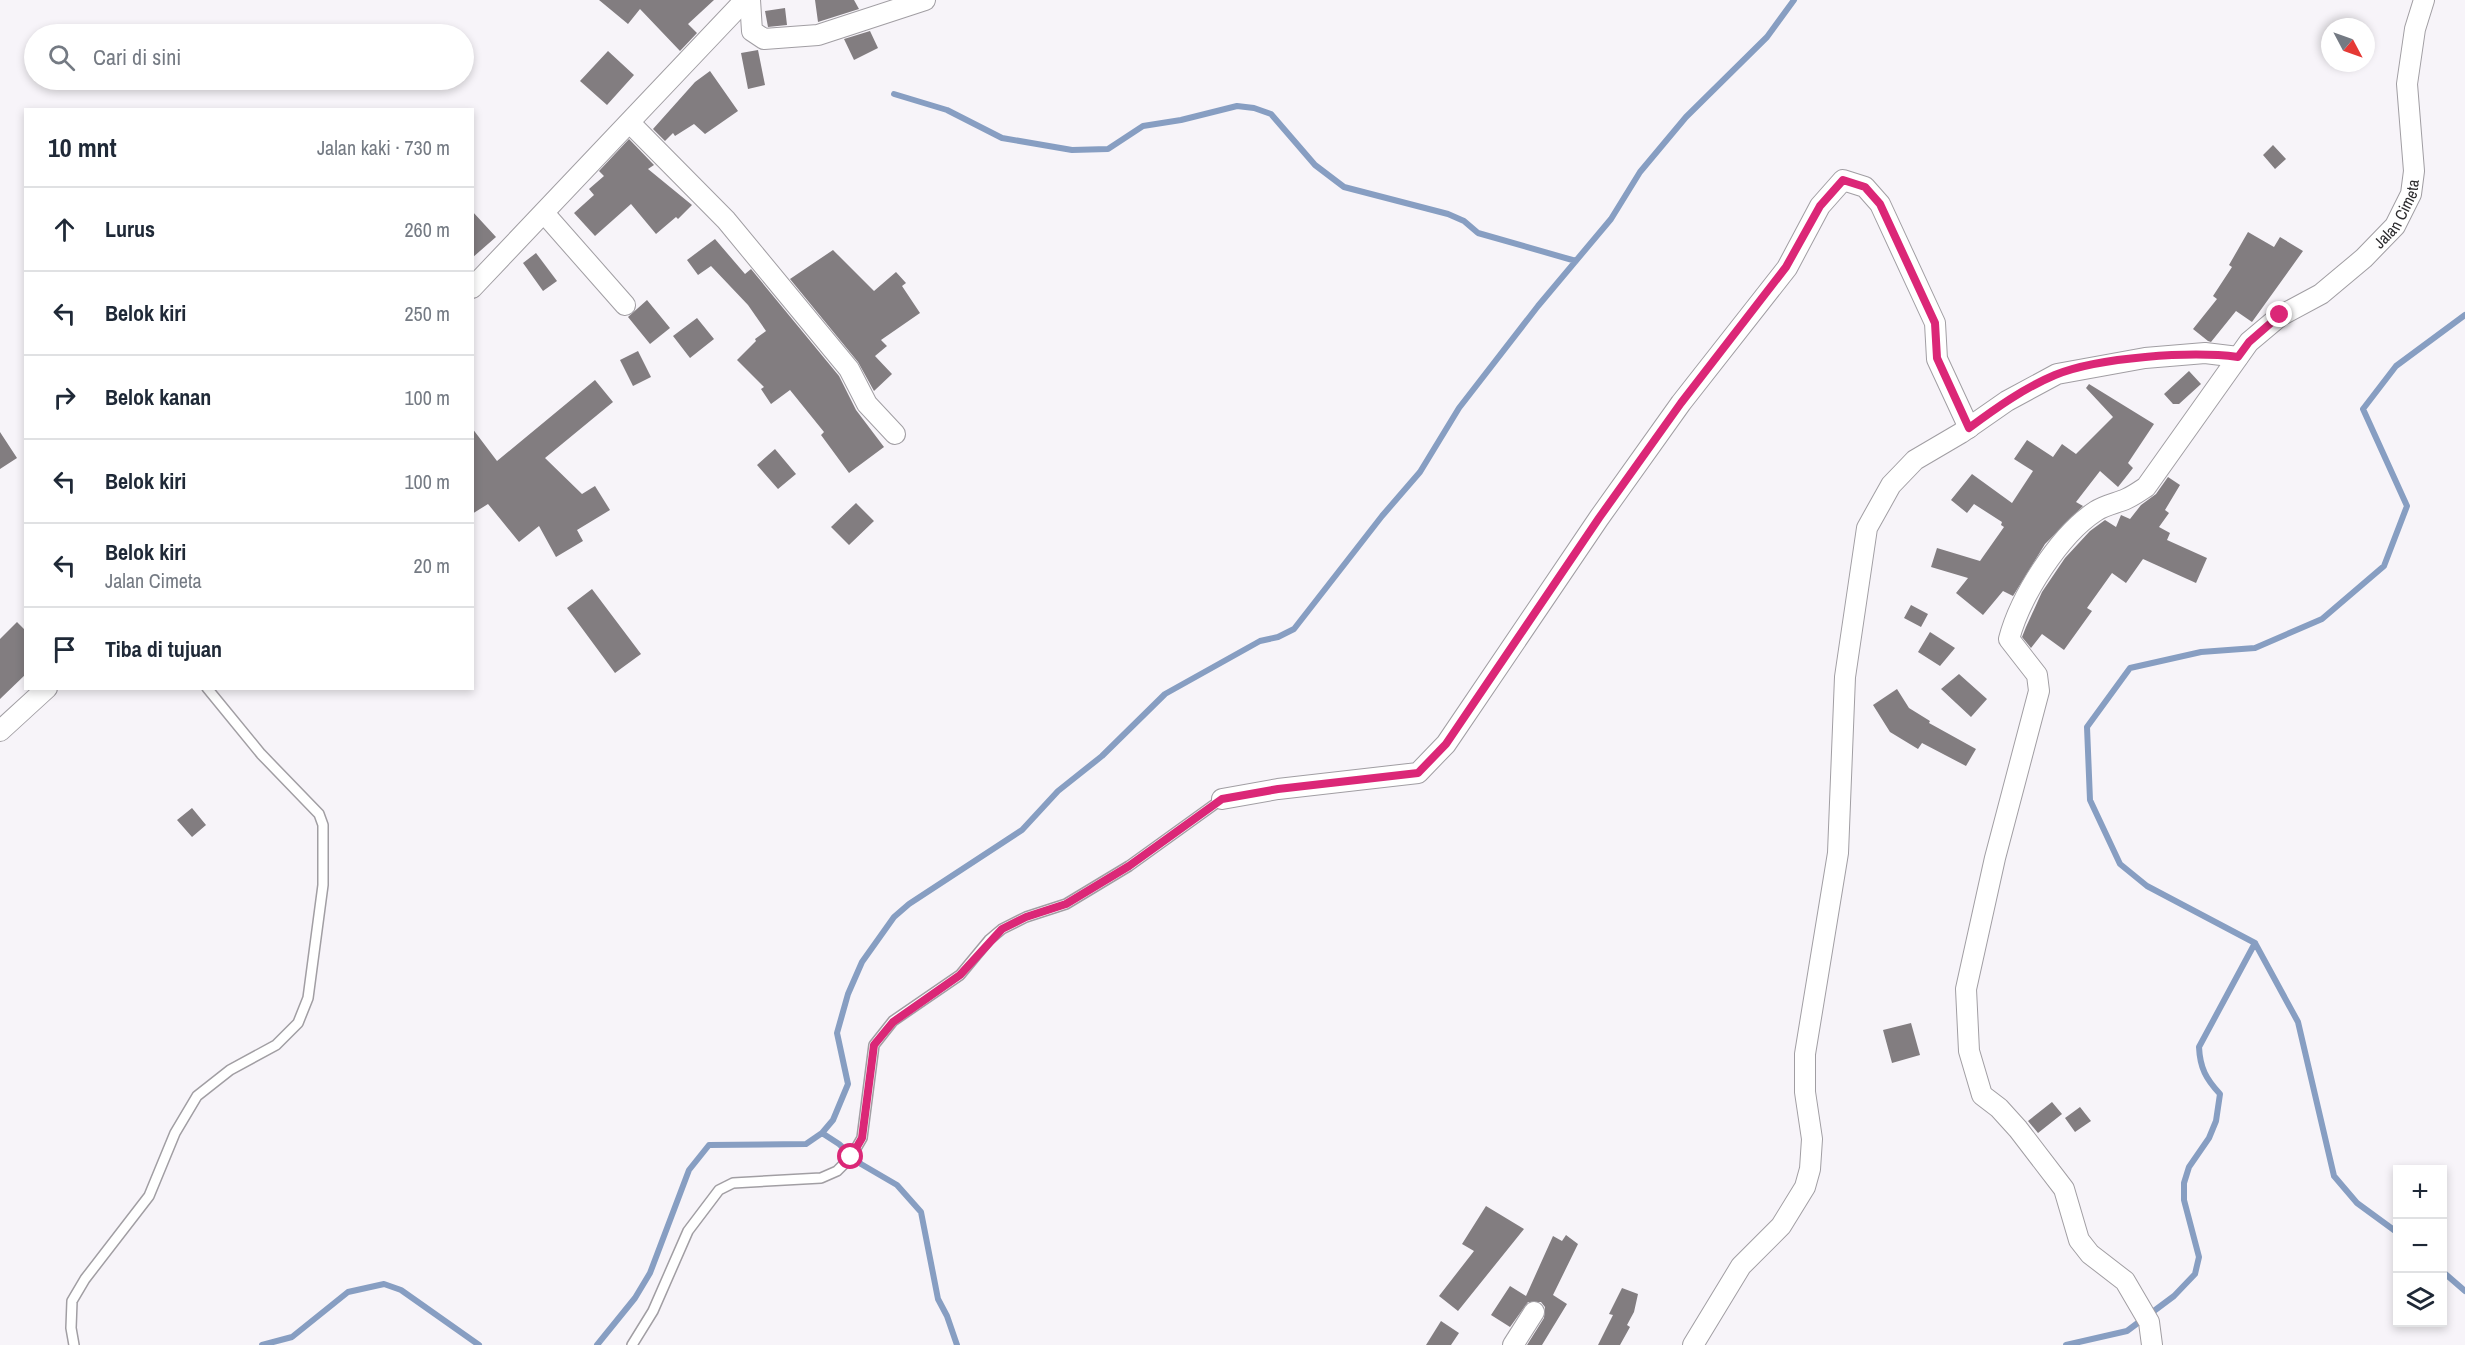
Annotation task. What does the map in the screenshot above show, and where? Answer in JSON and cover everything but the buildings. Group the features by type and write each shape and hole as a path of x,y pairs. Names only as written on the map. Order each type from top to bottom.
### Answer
{"street":[{"path":"748,0 752,31 764,39 773,39 818,35 925,0"},
{"path":"474,286 748,0"},
{"name":"Jalan Cimeta","path":"2152,1345 2149,1322 2125,1281 2090,1254 2079,1240 2064,1189 2018,1129 1999,1108 1982,1095 1969,1051 1966,989 1995,858 2038,691 2037,675 2009,639 2014,621 2066,537 2082,520 2099,509 2129,499 2146,487 2249,342 2280,315 2321,294 2364,258 2395,226 2411,194 2414,171 2407,84 2415,29 2424,0"},
{"path":"630,123 726,220 849,369 867,404 895,434"},
{"path":"1222,799 1278,789 1418,773 1446,744 1599,518 1681,403 1786,267 1820,206 1843,180 1865,187 1880,204 1935,323 1937,358 1969,428"},
{"path":"544,213 625,305"},
{"path":"1694,1345 1741,1266 1781,1226 1805,1187 1810,1169 1812,1139 1805,1092 1805,1054 1838,853 1845,677 1867,528 1890,485 1915,460 1969,428 2007,401 2057,374 2145,358 2205,353 2238,357"},
{"path":"0,730 45,690"},
{"path":"1513,1345 1534,1312"}],"lane":[{"path":"74,1345 71,1328 72,1301 85,1278 149,1196 175,1133 198,1096 230,1070 288,1036 298,1023 308,998 323,885 323,825 319,814 261,754 209,690"},
{"path":"632,1345 653,1311 688,1231 719,1190 733,1184 821,1178 837,1171 851,1157 862,1138 874,1045 893,1022 960,975 1002,929 1026,917 1066,904 1129,866 1222,799"}],"waterway":[{"path":"597,1345 635,1298 650,1273 689,1170 709,1145 806,1144 822,1133 833,1120 848,1084 837,1033 848,994 862,962 894,917 909,904 1022,830 1058,791 1102,756 1165,694 1260,641 1278,637 1294,629 1382,516 1420,472 1459,408 1538,306 1611,219 1640,172 1686,117 1767,37 1794,0"},
{"path":"894,94 947,110 1002,138 1072,150 1108,149 1143,126 1181,120 1237,106 1254,108 1271,114 1315,165 1344,187 1448,214 1464,221 1478,233 1576,261"},
{"path":"2393,1229 2357,1203 2334,1176 2298,1022 2255,943 2147,886 2120,864 2090,800 2087,727 2130,668 2201,652 2255,648 2322,619 2384,566 2407,506 2363,409 2396,366 2465,315"},
{"path":"2066,1345 2127,1331 2174,1296 2195,1274 2199,1257 2184,1200 2184,1183 2189,1167 2209,1138 2216,1121 2220,1094 2205,1073 2199,1047 2255,943"},
{"path":"822,1133 839,1144 861,1164 897,1185 921,1212 938,1299 947,1316 957,1345"},
{"path":"2444,1273 2465,1291"},
{"path":"262,1345 292,1337 348,1292 384,1284 401,1290 479,1345"}],"route":[{"path":"851,1157 862,1138 874,1045 893,1022 914,1005 942,989 960,975 989,940 1002,929 1026,917 1066,904 1129,866 1222,799 1278,789 1418,773 1446,744 1599,518 1681,403 1786,267 1820,206 1843,180 1865,187 1880,204 1908,270 1935,323 1937,358 1969,428 2007,401 2057,374 2145,358 2205,353 2238,357 2249,342 2280,315"}]}
